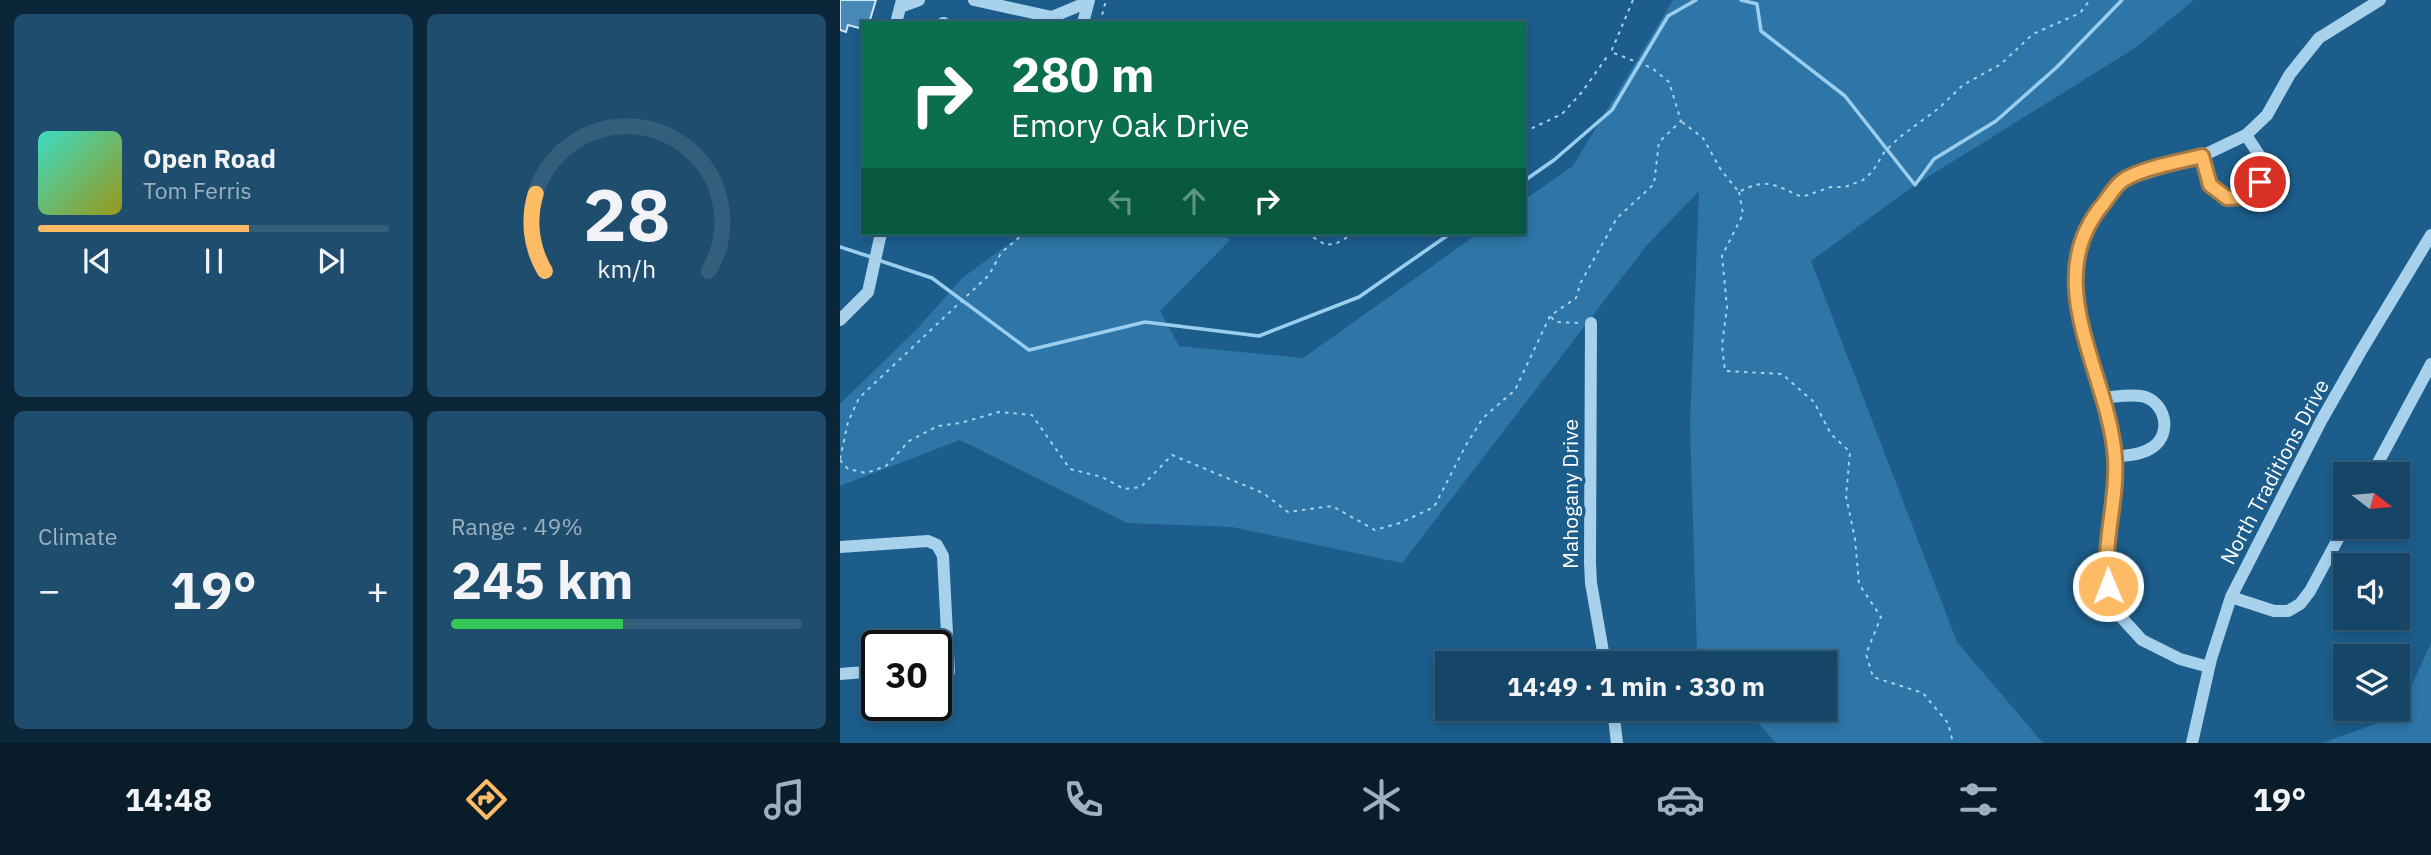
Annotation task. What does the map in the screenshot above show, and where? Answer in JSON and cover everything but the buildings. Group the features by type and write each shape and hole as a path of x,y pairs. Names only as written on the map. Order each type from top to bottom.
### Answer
{"street":[{"path":"896,21 901,3 919,0"},
{"path":"974,0 1052,17 1089,1"},
{"path":"2209,667 2180,659 2142,640 2110,605 2105,567 2115,457 2075,294 2076,261 2083,234 2095,212 2124,180 2202,156 2246,135 2267,115 2290,74 2319,38 2380,0"},
{"path":"1084,21 1089,1"},
{"path":"2202,156 2210,185 2227,198 2244,197 2260,182 2263,161 2246,135"},
{"path":"840,320 867,292 881,235"},
{"name":"North Traditions Drive","path":"2192,743 2209,667 2231,597 2321,421 2431,235"},
{"name":"Mahogany Drive","path":"1591,323 1590,562 1603,651"},
{"path":"2378,462 2431,363"},
{"path":"2102,398 2141,396 2159,406 2163,414 2164,433 2153,447 2136,454 2115,457"},
{"path":"2231,597 2274,611 2288,611 2300,604 2310,591 2338,539"},
{"path":"840,547 928,541 937,545 943,556 947,630"},
{"path":"840,674 861,672"},
{"path":"1614,721 1617,743"}],"path":[{"path":"1102,21 1107,0"},
{"path":"1526,131 1562,114 1582,92 1611,52 1633,0"},
{"path":"1739,192 1756,183 1773,184 1802,197 1863,180 1873,172 1885,151 1963,85 2001,64 2033,34 2080,13 2090,0"},
{"path":"1611,52 1652,68 1669,82 1681,121 1703,138 1721,170 1739,192 1743,214 1722,256 1727,307 1722,345 1725,371 1782,374 1814,402 1831,434 1850,452 1846,496 1855,539 1859,584 1881,617 1866,654 1873,677 1923,693 1948,723 1953,743"},
{"path":"1022,235 1001,253 989,275 859,398 848,422 840,460 848,469 866,473 886,466 909,441 938,425 960,423 999,412 1032,415 1070,469 1102,477 1124,489 1141,487 1172,455 1263,493 1288,512 1332,506 1375,530 1400,523 1434,507 1483,418 1515,390 1550,316 1576,298 1581,282 1617,218 1654,184 1660,142 1681,121"},
{"path":"1309,235 1326,245 1337,243 1351,235"},
{"path":"1550,316 1556,322 1591,323"}],"shaded area":[{"path":"1673,0 2194,0 2135,48 1915,185 1811,261 1957,642 2043,743 1776,743 1757,721 1837,721 1837,651 1697,651 1690,426 1699,191 1647,245 1402,563 1232,527 1127,523 960,440 840,486 840,404 918,328 962,278 1021,235 1223,235 1230,240 1160,311 1179,346 1303,358 1476,235 1526,235 1526,199 1573,166"},
{"path":"2431,643 2431,743 2322,743 2384,721 2410,721 2410,689"}],"waterway":[{"path":"1526,180 1554,160 1612,110 1668,16 1696,0"},
{"path":"1741,0 1757,4 1761,31 1845,96 1915,185 1934,159 1996,121 2057,67 2122,0"},
{"path":"878,260 932,278 1029,350 1145,322 1259,336 1359,297 1448,235"},
{"path":"840,247 871,257"}],"route":[{"path":"2108,586 2105,567 2115,457 2075,294 2076,261 2083,234 2095,212 2124,180 2161,167 2202,156 2210,185 2227,198 2244,197 2260,182"}]}
